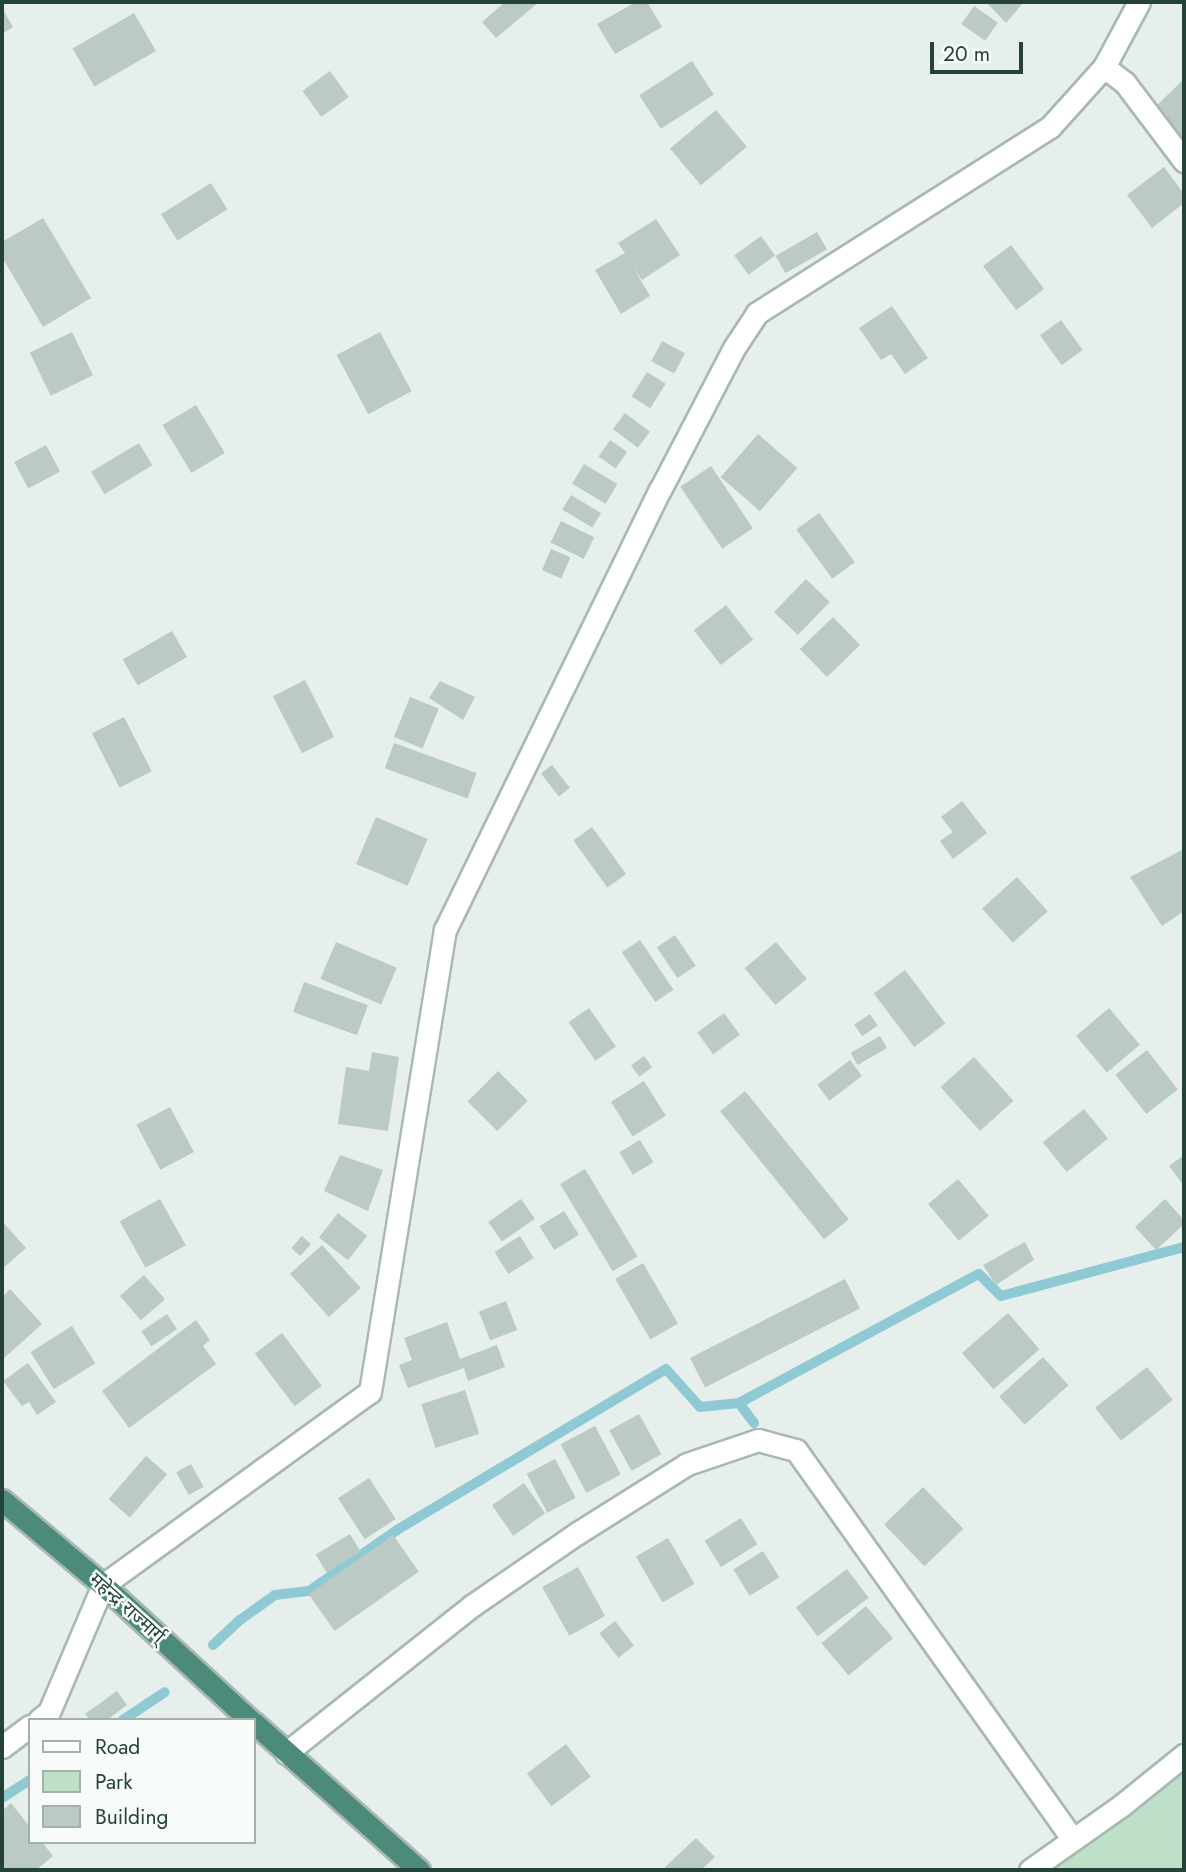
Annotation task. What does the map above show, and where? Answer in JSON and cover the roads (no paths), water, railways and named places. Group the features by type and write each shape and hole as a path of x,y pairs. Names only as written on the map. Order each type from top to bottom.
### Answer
{"highway":[{"name":"महेन्द्र राज्मार्ग्","path":"2,1500 103,1584 248,1718"},
{"path":"256,1725 419,1870"}],"street":[{"path":"42,1718 49,1712 103,1584 370,1392 445,930 660,490 746,330 757,313 1050,127 1104,67 1139,2"},
{"path":"1104,67 1125,83 1184,161"},
{"path":"286,1753 473,1605 576,1534 687,1464 758,1440 796,1450 1073,1840"},
{"path":"2,1747 28,1728"},
{"path":"1030,1870 1184,1755"}],"waterway":[{"path":"739,1403 979,1274 1001,1296 1184,1247"},
{"path":"213,1645 240,1620 275,1595 309,1591 397,1530 666,1369 700,1407 739,1403 754,1423"},
{"path":"126,1718 165,1692"},
{"path":"2,1798 28,1781"}]}
